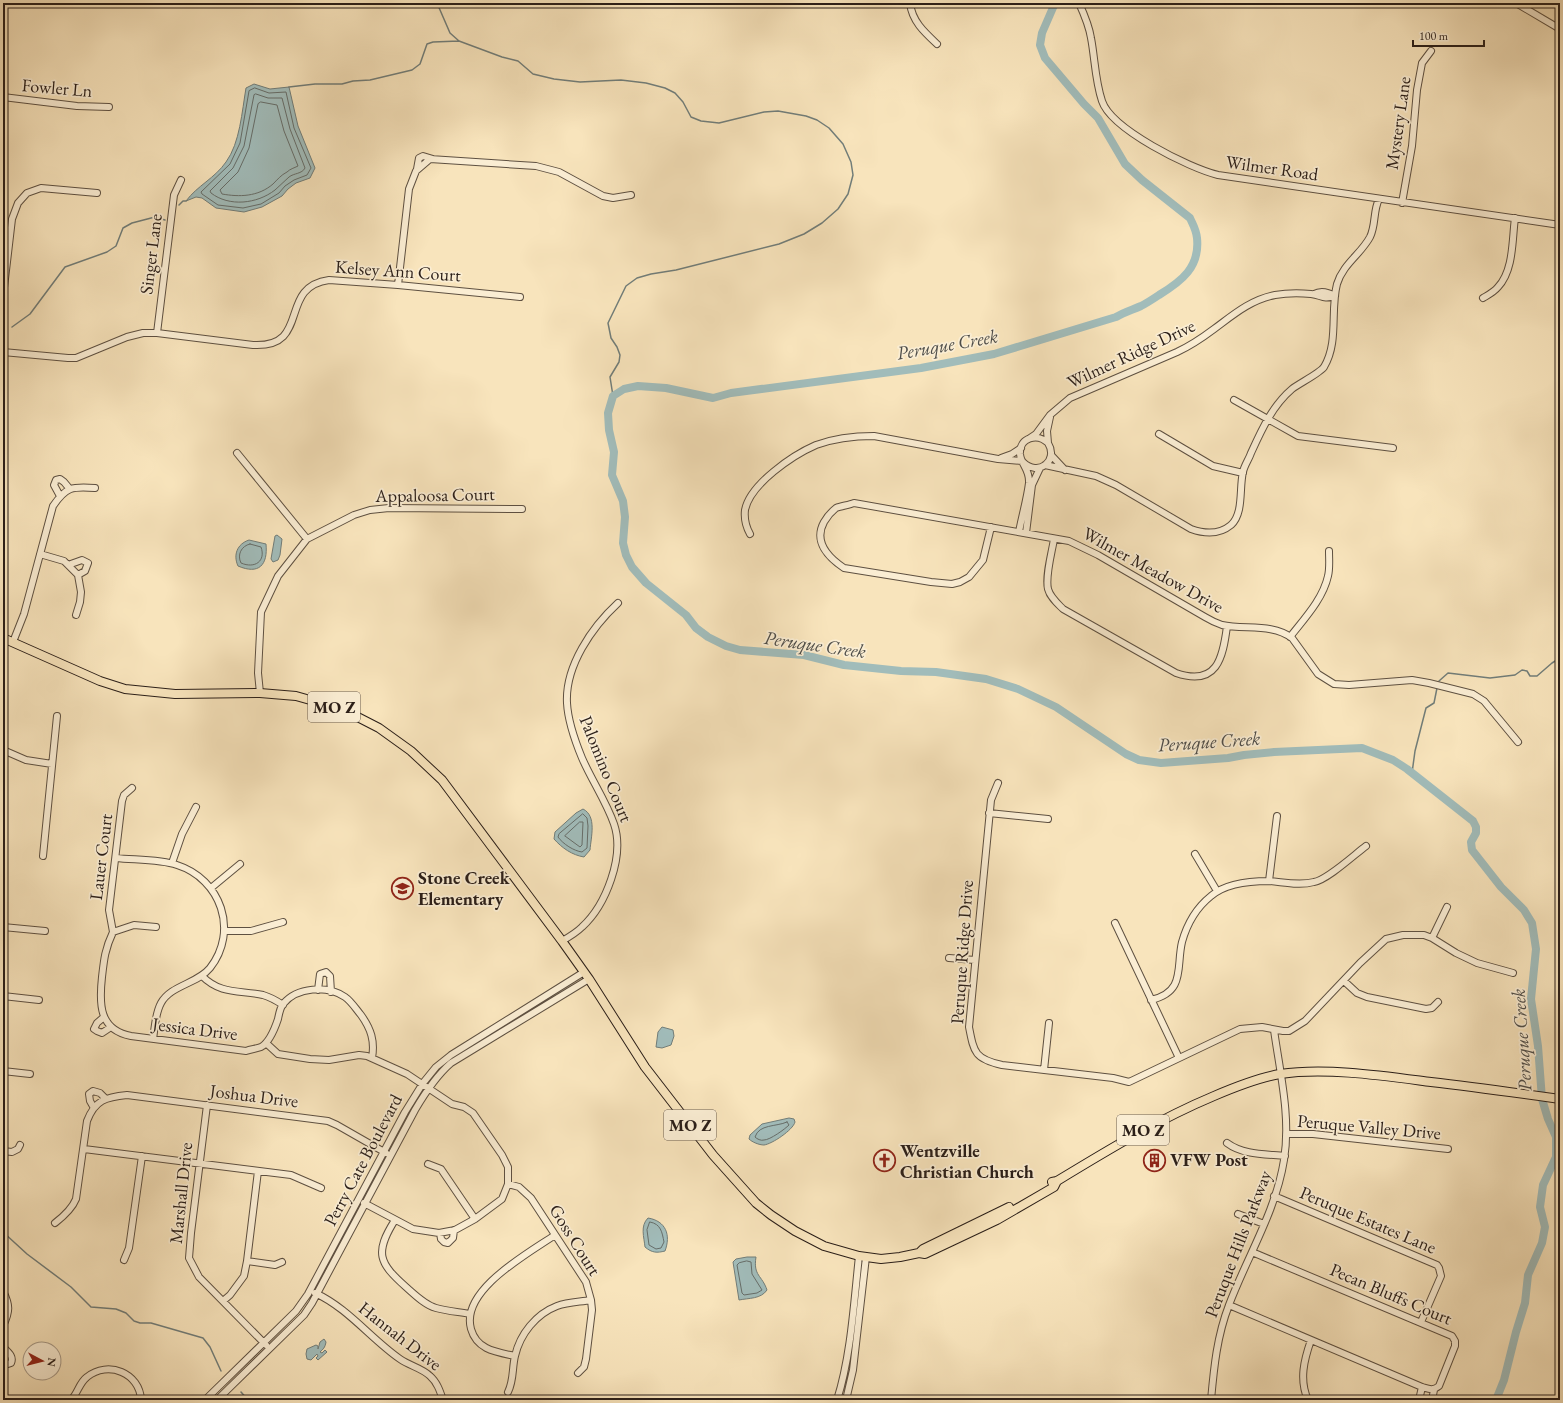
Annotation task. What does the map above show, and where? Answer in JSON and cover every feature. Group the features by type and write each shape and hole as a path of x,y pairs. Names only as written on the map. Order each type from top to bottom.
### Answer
{"main road":[{"name":"MO Z","path":"3,638 100,681 125,689 175,694 260,693 296,696 342,709 379,728 411,751 442,780 562,941 645,1067 713,1155 756,1203 771,1215 810,1240 824,1246 862,1257 881,1259 919,1254 923,1249 995,1215 1052,1182 1057,1181 1144,1129 1183,1109 1256,1080 1281,1074 1316,1072 1362,1074 1560,1099"}],"street":[{"path":"910,3 914,17 920,28 937,44"},
{"name":"Wilmer Road","path":"1079,3 1089,28 1098,88 1103,104 1122,124 1148,144 1176,159 1218,175 1560,225"},
{"path":"1516,3 1560,29"},
{"name":"Mystery Lane","path":"1402,203 1412,146 1417,90 1422,63 1431,51"},
{"name":"Fowler Ln","path":"3,97 76,106 109,107"},
{"path":"398,285 407,201 412,178 417,169 430,159 536,166 559,172 603,196 613,198 631,195"},
{"name":"Singer Lane","path":"157,333 174,194 181,180"},
{"path":"3,296 12,219 18,203 27,193 41,188 97,193"},
{"path":"750,534 745,523 746,508 755,491 766,478 790,459 817,445 832,440 874,436 998,459 1023,462 1030,468 1042,467 1096,476 1116,485 1191,529 1202,533 1213,533 1223,530 1232,524 1237,513 1240,502 1243,473 1264,425 1291,390 1323,368 1332,340 1335,296 1338,283 1346,265 1370,238 1376,219 1376,209 1379,199"},
{"path":"1483,298 1497,288 1505,276 1510,261 1515,218"},
{"name":"Kelsey Ann Court","path":"3,352 76,358 127,336 143,333 157,333 253,345 268,345 284,337 291,326 296,305 302,294 311,286 320,281 336,280 520,297"},
{"name":"Wilmer Ridge Drive","path":"1030,438 1036,434 1050,415 1070,398 1178,352 1192,344 1252,302 1291,293 1314,294 1323,298 1335,296"},
{"path":"1234,400 1298,436 1393,448"},
{"path":"1050,415 1047,431 1051,455 1065,470"},
{"path":"1159,434 1213,466 1243,473"},
{"path":"1023,532 1029,474 1020,453 1021,448 1023,443 1030,438 1040,438 1048,443"},
{"path":"998,459 1012,454 1021,448"},
{"path":"237,453 307,539"},
{"path":"1023,532 1032,485 1042,467 1048,462 1051,455"},
{"path":"60,496 54,485 56,480 60,479 69,488"},
{"path":"13,642 24,614 53,506 60,496 69,488 94,488"},
{"name":"Wilmer Meadow Drive","path":"991,527 981,564 969,578 952,584 844,568 832,561 826,553 821,544 820,535 822,526 828,515 836,508 854,503 1023,532 1069,541 1079,545 1221,625 1274,630 1290,637"},
{"name":"Appaloosa Court","path":"260,693 258,673 261,612 278,576 307,539 354,515 370,510 389,508 522,509"},
{"path":"1054,539 1048,589 1052,597 1062,609 1176,673 1191,677 1200,676 1212,670 1219,663 1223,653 1227,626"},
{"path":"1329,551 1328,574 1325,586 1308,615 1290,637 1318,674 1334,684 1349,685 1412,680 1473,694 1484,701 1518,742"},
{"path":"40,554 64,560 78,575 81,592 76,615"},
{"path":"68,565 82,560 88,563 85,571 78,575"},
{"name":"Palomino Court","path":"562,941 582,928 594,914 606,893 614,869 616,834 614,825 601,793 583,759 572,730 567,702 570,679 578,656 594,628 618,604"},
{"path":"43,856 58,716"},
{"path":"3,750 26,760 52,764"},
{"name":"Peruque Ridge Drive","path":"998,783 991,800 989,813 969,1027 973,1044 980,1058 990,1062 1002,1065 1113,1078 1129,1082 1240,1029 1262,1027 1274,1030 1289,1031 1305,1021 1360,963 1386,939 1403,935 1415,935 1432,938 1456,953 1477,963 1513,973"},
{"name":"Lauer Court","path":"113,932 109,910 122,801 124,795 132,788"},
{"path":"172,863 182,834 196,807"},
{"path":"989,813 1048,819"},
{"path":"1269,881 1277,816"},
{"path":"1151,1000 1165,995 1172,989 1179,976 1180,953 1189,922 1196,912 1217,891 1236,884 1269,881 1292,883 1315,882 1326,876 1366,846"},
{"path":"1195,854 1217,891"},
{"path":"116,858 172,863 185,868 200,877 211,888 220,904 224,918 223,941 216,959 202,976 171,993 161,1003 157,1014 153,1039"},
{"path":"211,888 240,864"},
{"path":"1432,938 1447,907"},
{"path":"224,931 251,931 283,922"},
{"path":"1115,923 1179,1058"},
{"path":"104,1017 97,1023 94,1029 97,1032 102,1033 111,1027 104,1017 100,993 104,956 113,932 134,925 156,927"},
{"path":"3,926 45,931"},
{"path":"948,958 975,960"},
{"path":"318,990 320,974 326,972 330,976 331,992"},
{"path":"202,976 220,989 263,996 283,1005"},
{"name":"Perry Cate Boulevard","path":"205,1400 296,1311 310,1291 405,1112 423,1083 436,1067 451,1055 586,976"},
{"name":"Perry Cate Boulevard","path":"217,1400 304,1315 317,1294 428,1088 451,1063 586,976"},
{"path":"1344,981 1357,993 1367,997 1426,1009 1432,1008 1438,1002"},
{"path":"359,1200 413,1229 440,1233 454,1230 475,1219 502,1199 508,1184 509,1174 506,1162 480,1121 468,1109 452,1104 423,1083 372,1058 359,1055 329,1060 310,1059 278,1054 266,1043 275,1027 283,1005 298,992 318,990 331,992 346,998 365,1020 373,1038 374,1048 372,1058"},
{"path":"3,996 40,1000"},
{"path":"1044,1070 1049,1023"},
{"name":"Jessica Drive","path":"111,1027 123,1034 240,1050 261,1046 266,1043"},
{"name":"Peruque Hills Parkway","path":"1211,1400 1219,1336 1229,1305 1264,1224 1274,1196 1285,1156 1285,1104 1274,1030"},
{"path":"3,1071 30,1074"},
{"name":"Joshua Drive","path":"94,1108 89,1097 89,1094 93,1090 106,1098"},
{"name":"Joshua Drive","path":"55,1223 74,1205 84,1149 87,1121 90,1112 106,1098 127,1095 328,1122 337,1125 391,1156"},
{"name":"Marshall Drive","path":"207,1105 190,1233 189,1258 199,1277 270,1349"},
{"name":"Peruque Valley Drive","path":"1286,1134 1313,1134 1448,1149"},
{"path":"1227,1143 1236,1149 1243,1151 1285,1156"},
{"path":"3,1151 12,1152 18,1150 20,1145"},
{"path":"84,1149 291,1175 322,1188"},
{"path":"124,1260 129,1248 142,1156"},
{"path":"428,1164 441,1169 475,1219"},
{"path":"223,1301 240,1284 244,1276 258,1171"},
{"name":"Goss Court","path":"508,1184 524,1190 531,1198 586,1282 592,1310 586,1360 584,1367 578,1373"},
{"name":"Peruque Estates Lane","path":"1274,1196 1437,1265 1441,1276 1421,1322"},
{"path":"1238,1214 1264,1224"},
{"path":"395,1220 389,1229 382,1248 382,1255 387,1270 416,1296 429,1305 436,1308 470,1314"},
{"path":"440,1233 444,1242 448,1243 453,1238 454,1230"},
{"path":"515,1356 491,1351 479,1344 472,1333 469,1320 470,1314 474,1303 490,1282 512,1264 555,1235"},
{"name":"Pecan Bluffs Court","path":"1252,1252 1452,1336 1455,1341 1455,1346 1439,1386 1434,1390"},
{"path":"837,1400 844,1378 862,1257"},
{"path":"846,1400 853,1370 862,1257"},
{"path":"247,1261 275,1264 282,1262"},
{"path":"3,1290 9,1304 8,1314 3,1326"},
{"name":"Hannah Drive","path":"310,1291 341,1309 401,1360 425,1371 436,1382 443,1400"},
{"path":"508,1392 512,1384 515,1356 522,1336 530,1326 540,1316 557,1306 591,1300"},
{"path":"1229,1305 1422,1387 1434,1390 1432,1400"},
{"path":"1308,1400 1304,1392 1302,1377 1305,1357 1311,1340"},
{"path":"3,1347 11,1355 12,1360 11,1363 3,1363"},
{"path":"71,1400 86,1377 106,1369 115,1369 127,1374 134,1380 141,1400"},
{"path":"1419,1400 1422,1387"}],"water":[{"path":"254,84 270,89 289,87 298,126 315,168 310,178 296,183 282,196 262,207 244,212 216,208 202,198 196,197 186,201 195,191 222,168 231,154 240,126 246,88"},
{"path":"277,535 282,539 280,555 278,560 273,562 271,559 275,536"},
{"path":"249,540 266,544 264,563 257,569 238,566 236,558 237,550 242,544"},
{"path":"583,809 587,812 592,822 590,850 584,857 575,855 568,851 554,839 555,832 576,813"},
{"path":"662,1027 673,1030 674,1036 671,1045 662,1048 656,1047 658,1032"},
{"path":"789,1118 794,1119 795,1122 793,1125 786,1133 772,1142 762,1145 749,1139 750,1135 762,1124"},
{"path":"648,1218 659,1222 666,1230 667,1245 665,1251 655,1252 645,1247 643,1228"},
{"path":"756,1257 755,1263 757,1272 767,1290 758,1297 739,1300 733,1262 736,1259"},
{"path":"324,1339 326,1344 320,1352 322,1353 325,1350 327,1352 318,1360 316,1358 318,1356 317,1354 311,1360 307,1359 307,1349 316,1345 318,1346 318,1349 320,1342"}],"waterway":[{"path":"437,3 450,33 459,41 502,57 518,61 533,74 554,79 580,82 621,80 646,83 665,88 675,93 683,102 691,117 701,121 719,123 764,112 778,111 806,116 817,120 829,128 843,144 851,162 853,175 848,194 838,209 822,223 804,234 779,244 676,270 651,274 637,278 626,286 608,323 611,338 620,355 619,362 610,377 613,396"},
{"name":"Peruque Creek","path":"1055,3 1042,33 1040,45 1045,58 1084,104 1098,118 1125,164 1142,180 1190,218 1196,232 1197,248 1196,257 1188,272 1175,284 1150,301 1116,317 994,354 921,368 731,393 713,398 666,388 638,386 624,389 613,396 608,413 609,430 614,452 612,475 623,501 625,517 623,543 626,555 632,567 646,583 686,615 696,628 708,637 726,646 740,650 804,655 844,665 901,671 936,672 986,679 1018,689 1056,707 1126,754 1139,760 1161,763 1228,758 1274,752 1362,748 1393,760 1407,769 1473,821 1476,827 1476,833 1471,842 1472,850 1501,887 1524,910 1532,923 1536,949 1531,999 1538,1046 1542,1099 1548,1119 1556,1137 1556,1157 1543,1185 1540,1207 1545,1227 1542,1243 1528,1275 1525,1303 1504,1380 1496,1400"},
{"path":"289,87 315,84 342,84 353,81 370,80 412,70 420,64 427,44 433,42 459,41"},
{"path":"179,205 183,201 186,201"},
{"path":"12,327 30,314 65,267 107,252 116,246 123,228 132,223 155,217 165,220"},
{"path":"1439,681 1448,673 1490,678 1515,675 1522,670 1527,671 1530,676 1537,676 1560,658"},
{"path":"1412,773 1415,751 1426,708 1434,703 1437,688"},
{"name":"Peruque Creek","path":"1556,1137 1560,1134"},
{"path":"3,1232 27,1254 71,1287 91,1307 116,1309 126,1313 134,1321 140,1323 151,1323 203,1338 210,1347 221,1371"},
{"path":"241,1392 248,1400"},
{"path":"1497,1398 1517,1400"}],"place":[{"name":"Stone Creek Elementary","path":"403,888"},
{"name":"VFW Post","path":"1155,1160"},
{"name":"Wentzville Christian Church","path":"884,1161"}]}
